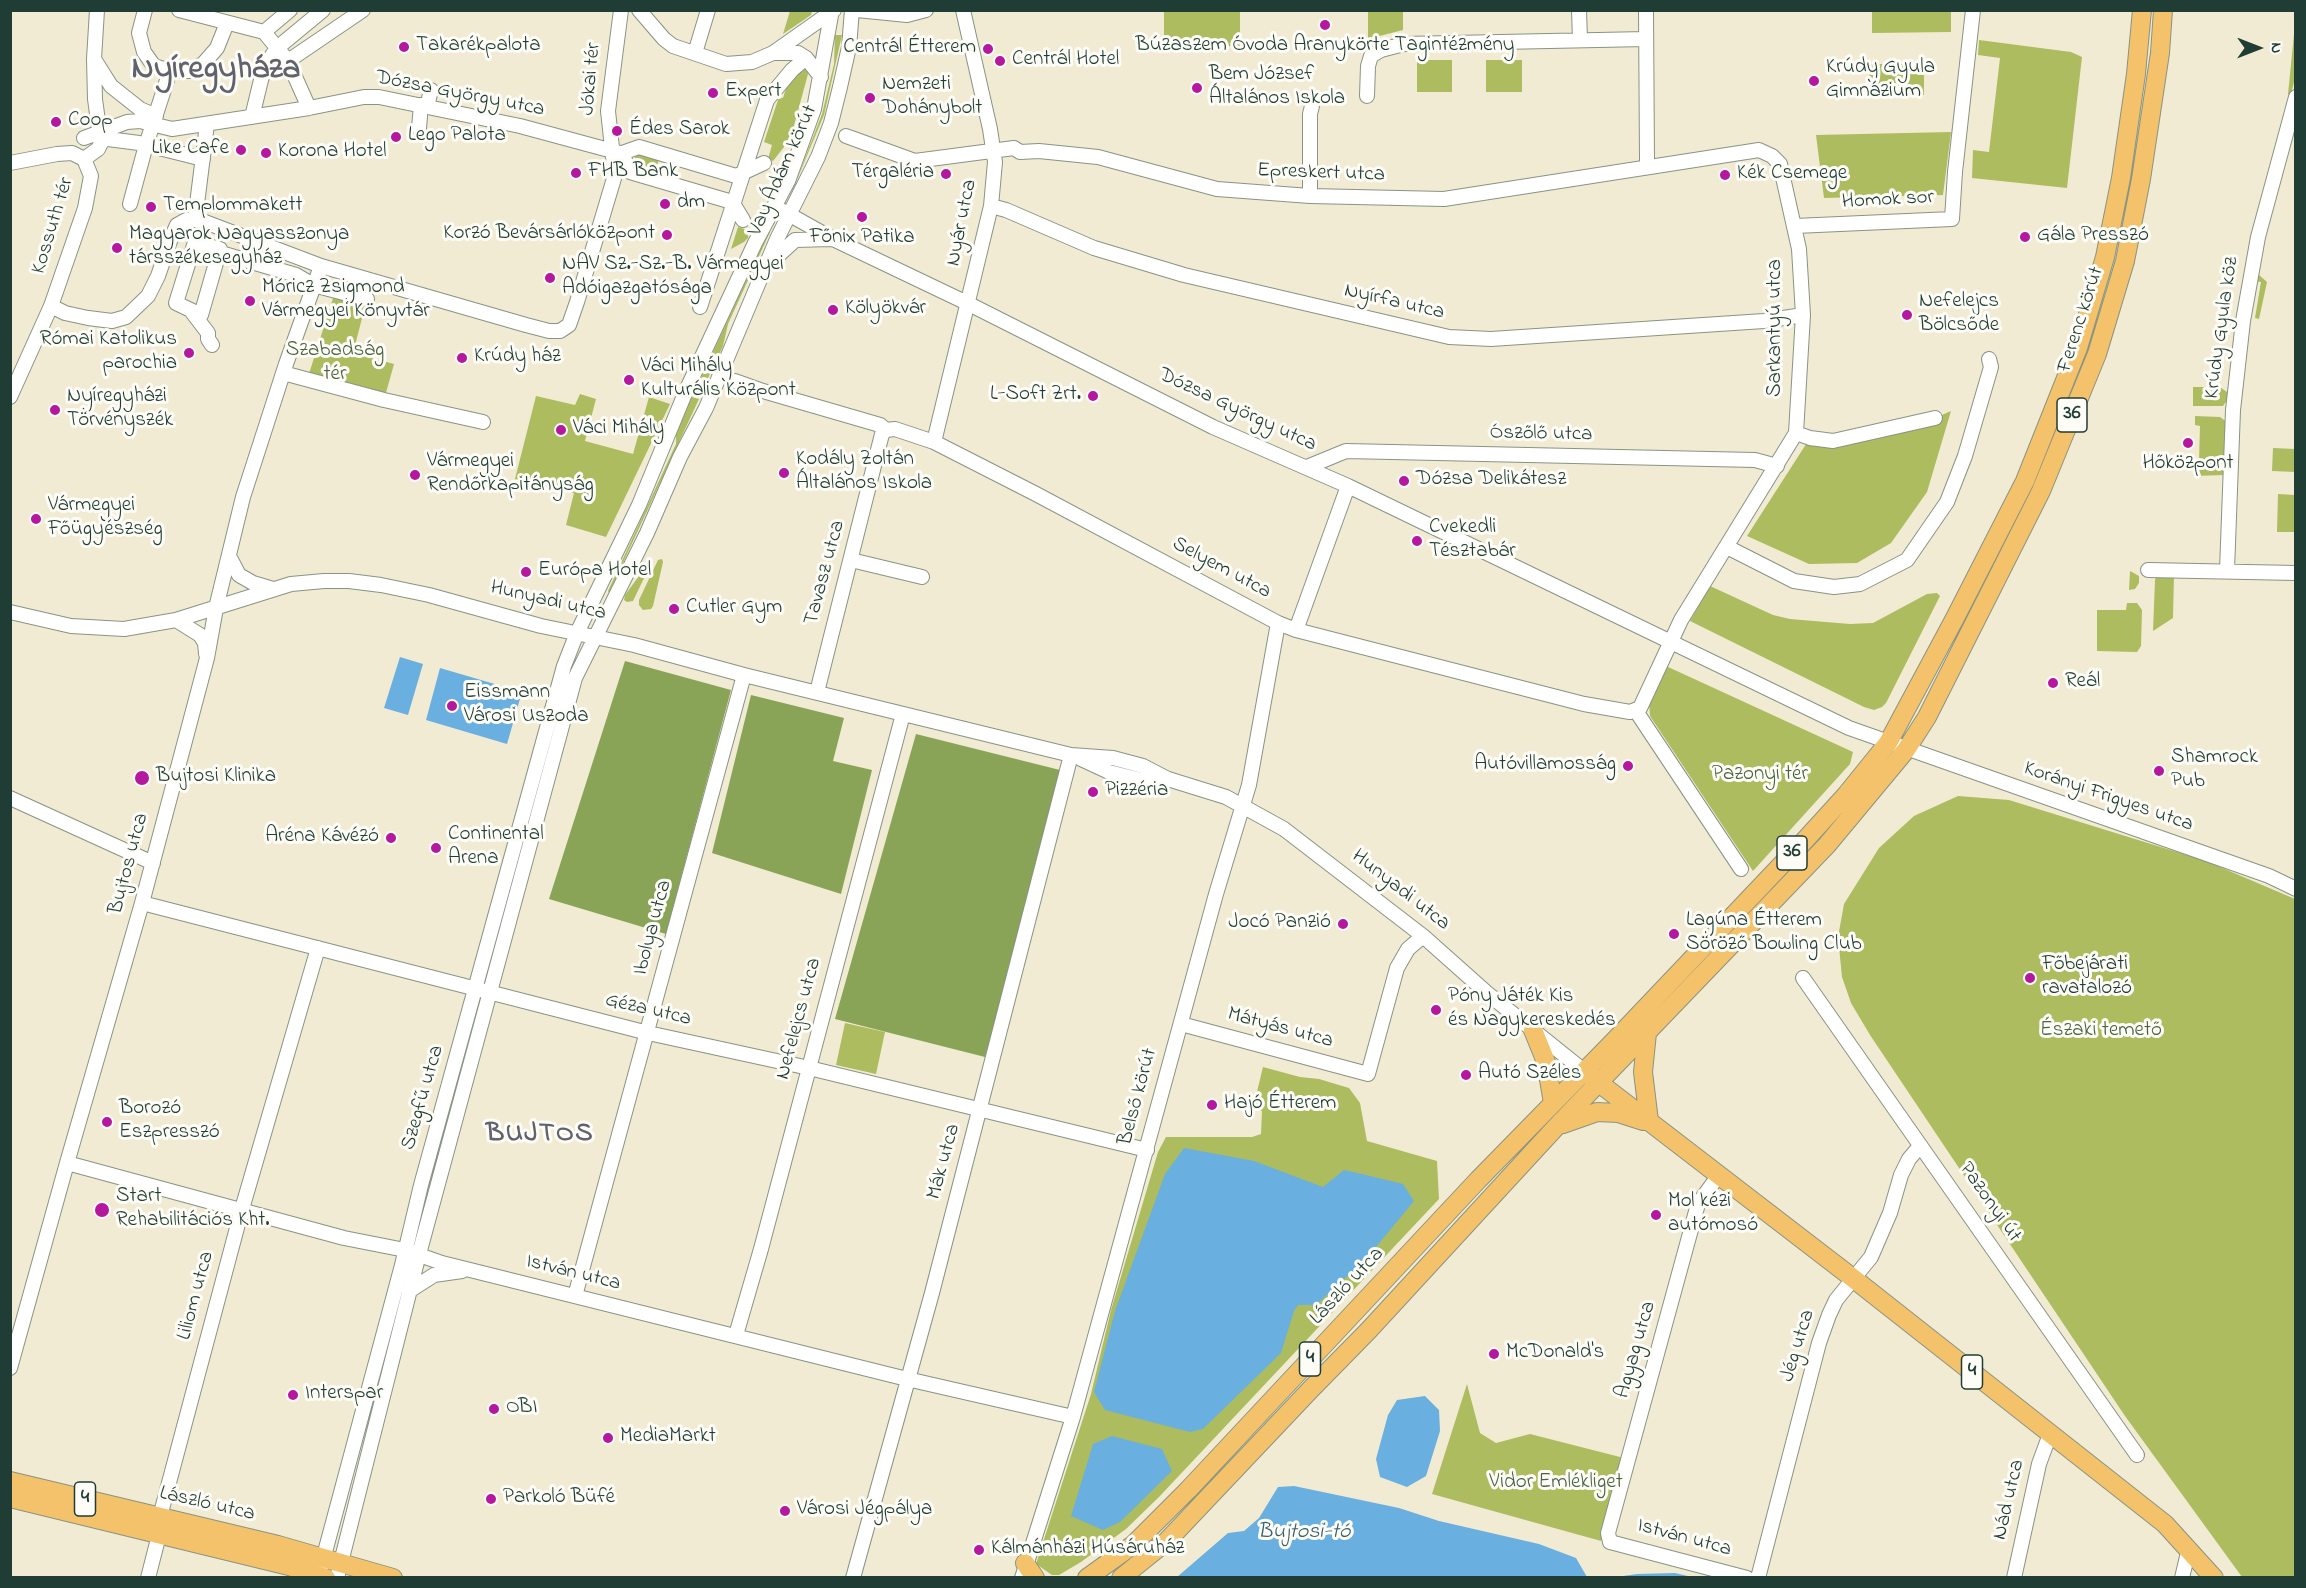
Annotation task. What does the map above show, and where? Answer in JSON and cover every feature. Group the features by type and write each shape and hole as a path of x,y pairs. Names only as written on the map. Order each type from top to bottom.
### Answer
{"main road":[{"name":"Ferenc körút","path":"1888,743 1924,679 2025,481 2078,348 2105,257 2121,178 2136,74 2142,10"},
{"name":"Ferenc körút","path":"1906,750 1927,717 2041,492 2097,354 2124,261 2141,179 2158,65 2163,10"},
{"name":"36","path":"1584,1071 1806,839 1846,795 1888,743"},
{"name":"36","path":"1599,1083 1827,845 1906,750"},
{"path":"1533,1030 1546,1062 1552,1103"},
{"path":"1647,1033 1643,1072 1650,1123"},
{"name":"4","path":"1584,1071 1854,1279 2165,1524 2214,1578"},
{"name":"László utca","path":"1088,1578 1132,1545 1188,1490 1584,1071"},
{"name":"László utca","path":"1121,1578 1167,1541 1201,1506 1427,1270 1556,1127 1599,1083"},
{"name":"4","path":"1556,1127 1583,1115 1598,1112 1618,1113 1650,1123"},
{"name":"László utca","path":"10,1481 159,1526 278,1545 327,1572 393,1578"},
{"name":"László utca","path":"10,1498 134,1529 159,1526"}],"street":[{"path":"10,163 72,153 84,159 98,149 101,143 94,59 97,10"},
{"path":"145,10 140,33 144,52 154,66 170,71 189,71 203,64 217,48 227,23"},
{"path":"179,10 264,32 288,61 309,108"},
{"path":"264,32 290,10"},
{"path":"252,117 267,63 277,48 323,10"},
{"path":"288,61 363,10"},
{"name":"Jókai tér","path":"321,266 549,331 560,331 569,325 615,175 617,152 608,111 621,10"},
{"path":"695,53 708,10"},
{"name":"Vay Ádám körút","path":"596,637 647,533 680,457 706,408 764,268 818,157 831,123 849,47 852,10"},
{"path":"856,10 907,15 926,10"},
{"name":"Nyár utca","path":"934,442 991,206 995,162 963,10"},
{"path":"1579,10 1580,40"},
{"path":"1646,10 1647,161 1650,166"},
{"name":"Homok sor","path":"1795,226 1952,219 1973,10"},
{"path":"618,31 625,21 643,14 664,39 673,45 726,64 752,62 773,53 833,11"},
{"name":"Vay Ádám körút","path":"577,633 630,525 686,391 755,243 788,181 814,109 833,11"},
{"path":"1367,96 1368,66 1371,56 1381,50 1404,44 1646,39"},
{"path":"773,53 798,53 806,58 821,77"},
{"path":"700,307 732,202 767,100 792,70 806,58"},
{"path":"94,59 111,86 155,120 172,129 212,123 203,159 195,220"},
{"path":"130,204 170,71"},
{"path":"419,128 424,106 431,90"},
{"name":"Krúdy Gyula köz","path":"2227,570 2233,410 2243,321 2258,237 2295,96"},
{"name":"Dózsa György utca","path":"212,123 364,97 379,98 520,126 617,152"},
{"path":"1310,196 1310,114 1312,106"},
{"path":"84,138 99,135 128,122 155,120"},
{"path":"99,135 203,159"},
{"name":"Epreskert utca","path":"846,136 915,161 1014,148 1020,152 1039,151 1098,157 1217,189 1310,196 1444,199 1650,166"},
{"path":"743,220 732,202 630,172 617,152 639,147 736,176 764,163"},
{"name":"Sarkantyú utca","path":"1650,166 1759,150 1772,156 1780,164 1795,226 1799,249 1803,315 1796,433 1683,616 1670,642"},
{"name":"Kossuth tér","path":"10,398 51,306 90,193 91,176 84,159"},
{"name":"Dózsa György utca","path":"774,206 833,239 967,303 1213,427 1348,486 1670,642"},
{"name":"Nyírfa utca","path":"991,206 1006,210 1094,248 1184,275 1449,337 1491,339 1764,321 1803,315"},
{"path":"51,306 65,313 88,318 112,321 126,317 148,296 177,225 186,220 205,222 321,266"},
{"path":"764,268 795,240 833,239"},
{"path":"191,311 217,252 220,249 194,244 176,303 191,311 201,315 217,252"},
{"path":"217,252 296,276 313,285 367,299"},
{"name":"Bujtos utca","path":"10,1368 153,863 207,658 216,608 243,497 321,266"},
{"path":"186,276 204,284"},
{"path":"191,311 208,333 208,339 212,345"},
{"path":"1727,547 1794,581 1834,587 1860,584 1906,560 1947,502 1965,456 1991,367 1989,359"},
{"path":"283,373 384,400 483,422"},
{"name":"Selyem utca","path":"735,381 880,425 886,430 896,429 934,442 1278,623 1296,630 1584,704 1636,711"},
{"path":"1796,433 1810,438 1833,441 1935,418"},
{"name":"Tavasz utca","path":"817,692 882,434 886,430"},
{"name":"Ószőlő utca","path":"1307,467 1346,451 1755,460 1777,466"},
{"path":"1296,630 1348,486"},
{"path":"229,556 235,570 244,579 273,589"},
{"path":"851,560 922,577"},
{"path":"2148,570 2295,573"},
{"name":"Hunyadi utca","path":"10,612 71,626 124,629 176,620 273,589 308,582 349,581 381,585 1071,755 1113,758 1143,766 1168,779 1202,788 1284,829 1423,936 1584,1071"},
{"path":"176,620 200,635 205,643 207,658"},
{"name":"Belső körút","path":"1027,1573 1249,785 1278,623"},
{"name":"Szegfű utca","path":"327,1572 412,1252 475,990 564,666 577,633"},
{"name":"Szegfű utca","path":"327,1572 409,1292 412,1252 489,994 575,678 596,637"},
{"path":"1741,869 1636,711 1640,708 1670,642 1849,728 1906,750"},
{"name":"Ibolya utca","path":"575,1296 744,675"},
{"name":"Nefelejcs utca","path":"736,1335 761,1249 903,714"},
{"name":"Korányi Frigyes utca","path":"1906,750 2258,873 2295,889"},
{"name":"Mák utca","path":"854,1578 932,1293 1071,755"},
{"path":"10,798 153,863"},
{"name":"Géza utca","path":"142,903 489,994 648,1033 809,1068 1147,1150"},
{"name":"Mátyás utca","path":"1181,1024 1368,1074 1397,968 1408,949 1423,936"},
{"name":"Liliom utca","path":"148,1578 159,1526 242,1209 318,948"},
{"name":"Pazonyi út","path":"1803,978 2137,1455"},
{"name":"Jég utca","path":"1758,1578 1819,1342 1836,1300 1871,1257 1890,1213 1901,1175 1909,1159 1920,1146"},
{"name":"István utca","path":"67,1163 344,1238 412,1252 442,1263 907,1379 1072,1417"},
{"name":"Agyag utca","path":"1610,1542 1608,1533 1698,1204 1719,1175"},
{"path":"409,1292 434,1275 470,1270"},
{"name":"Nád utca","path":"2014,1578 2039,1464 2050,1434"},
{"name":"István utca","path":"1610,1542 1747,1578"},
{"path":"2182,1578 2189,1548"}],"green space":[{"path":"790,11 812,11 811,15 783,34"},
{"path":"1164,11 1240,11 1240,46 1164,47"},
{"path":"1368,11 1403,11 1403,30 1368,39"},
{"path":"1872,11 1951,11 1951,32 1872,33"},
{"path":"2295,24 2295,79 2290,97 2288,94"},
{"path":"835,35 842,35 824,115 793,189 822,114 834,64"},
{"path":"1979,40 2071,52 2082,57 2067,188 1972,178 1973,150 1989,152 2000,58 1978,55"},
{"path":"1417,60 1452,60 1452,92 1417,92"},
{"path":"1486,60 1522,60 1522,92 1486,92"},
{"path":"805,63 808,74 793,129 784,147 773,161 768,159 772,145 764,142 779,97 783,98 790,76"},
{"path":"1869,64 1924,64 1924,95 1870,96"},
{"path":"1951,132 1943,195 1824,198 1816,135"},
{"path":"637,152 659,159 655,173 632,167"},
{"path":"738,227 748,230 748,238 731,249"},
{"path":"769,231 728,324 723,346 701,393 695,391"},
{"path":"2258,274 2267,282 2259,319 2255,318 2261,282 2253,281"},
{"name":"Szabadság tér","path":"334,295 367,299 353,353 394,364 384,400 307,380"},
{"path":"2193,387 2220,387 2227,392 2228,399 2223,406 2193,406"},
{"path":"580,394 596,399 585,441 633,454 649,397 670,404 606,537 566,525 574,493 515,479 536,396 575,405"},
{"path":"692,397 699,399 609,593 676,444 676,432"},
{"path":"1951,411 1927,492 1891,543 1857,563 1809,564 1747,536 1810,438 1935,418"},
{"path":"2195,416 2220,417 2227,422 2224,475 2193,476 2194,462 2199,462 2200,426 2195,425"},
{"path":"2273,448 2295,449 2295,472 2272,471"},
{"path":"2278,494 2295,495 2295,532 2277,532"},
{"path":"662,559 653,606 651,609 643,610 639,605 639,600 658,560"},
{"path":"645,571 646,574 633,601 627,602 624,600 625,595"},
{"path":"2130,571 2139,576 2139,583 2135,589 2129,590"},
{"path":"2174,574 2173,618 2153,631 2156,577"},
{"path":"1710,586 1773,615 1790,619 1850,624 1873,623 1927,594 1937,593 1940,596 1886,703 1874,710 1690,621"},
{"path":"2127,603 2137,603 2142,610 2141,646 2137,652 2097,651 2097,610 2126,610"},
{"path":"625,661 731,690 666,934 549,899"},
{"name":"Pazonyi tér","path":"1666,666 1853,752 1850,764 1753,871 1650,716 1649,703"},
{"path":"751,695 844,718 833,761 872,770 841,894 712,853"},
{"path":"916,734 1064,771 985,1057 835,1019"},
{"name":"Északi temető","path":"1958,796 2009,800 2206,861 2295,899 2295,1577 2242,1577 2125,1416 1870,1035 1851,1003 1842,977 1838,937 1844,904 1879,848 1914,816"},
{"path":"845,1023 885,1032 876,1074 836,1065"},
{"path":"1263,1067 1349,1088 1360,1103 1367,1141 1437,1161 1439,1199 1159,1497 1126,1529 1081,1562 1059,1575 1052,1575 1036,1564 1091,1394 1111,1310 1158,1152 1166,1137 1252,1137 1261,1134 1262,1111 1253,1108"},
{"name":"Vidor Emlékliget","path":"1467,1384 1480,1433 1496,1443 1530,1434 1624,1458 1601,1541 1432,1494"}],"water":[{"path":"400,657 423,664 408,715 384,708"},
{"path":"440,668 522,692 507,744 426,720"},
{"path":"1184,1148 1254,1161 1323,1187 1344,1170 1403,1184 1414,1201 1366,1259 1316,1305 1298,1305 1281,1353 1203,1429 1190,1432 1105,1410 1094,1392 1115,1311 1165,1174"},
{"path":"1425,1396 1439,1410 1440,1431 1426,1476 1407,1487 1380,1477 1376,1459 1388,1415 1397,1400"},
{"path":"1112,1436 1162,1449 1172,1471 1120,1522 1103,1530 1071,1516 1093,1444"},
{"name":"Bujtosi-tó","path":"1294,1486 1399,1508 1439,1521 1539,1544 1576,1558 1587,1577 1177,1577 1228,1533 1244,1531 1259,1518 1278,1487"},
{"path":"1675,1573 1692,1577 1616,1577 1637,1574"}],"place":[{"name":"Búzaszem Óvoda Aranykörte Tagintézmény","path":"1325,25"},
{"name":"Takarékpalota","path":"404,47"},
{"name":"Centrál Étterem","path":"988,49"},
{"name":"Centrál Hotel","path":"1000,61"},
{"name":"Krúdy Gyula Gimnázium","path":"1814,81"},
{"name":"Bem József Általános Iskola","path":"1197,88"},
{"name":"Expert","path":"713,93"},
{"name":"Nemzeti Dohánybolt","path":"870,98"},
{"name":"Coop","path":"56,122"},
{"name":"Édes Sarok","path":"617,131"},
{"name":"Lego Palota","path":"396,137"},
{"name":"Like Cafe","path":"241,150"},
{"name":"Korona Hotel","path":"266,153"},
{"name":"FHB Bank","path":"576,173"},
{"name":"Térgaléria","path":"946,174"},
{"name":"Kék Csemege","path":"1725,175"},
{"name":"dm","path":"665,204"},
{"name":"Templommakett","path":"151,207"},
{"name":"Főnix Patika","path":"862,217"},
{"name":"Korzó Bevársárlóközpont","path":"667,235"},
{"name":"Gála Presszó","path":"2025,237"},
{"name":"Magyarok Nagyasszonya társszékesegyház","path":"117,248"},
{"name":"NAV Sz.-Sz.-B. Vármegyei Adóigazgatósága","path":"550,278"},
{"name":"Móricz Zsigmond Vármegyei Könyvtár","path":"250,301"},
{"name":"Kölyökvár","path":"833,310"},
{"name":"Nefelejcs Bölcsőde","path":"1907,315"},
{"name":"Római Katolikus parochia","path":"189,353"},
{"name":"Krúdy ház","path":"462,358"},
{"name":"Váci Mihály Kulturális Központ","path":"629,380"},
{"name":"L-Soft Zrt.","path":"1093,396"},
{"name":"Nyíregyházi Törvényszék","path":"55,410"},
{"name":"Váci Mihály","path":"561,430"},
{"name":"Hőközpont","path":"2188,443"},
{"name":"Kodály Zoltán Általános Iskola","path":"784,473"},
{"name":"Vármegyei Rendőrkapitányság","path":"415,475"},
{"name":"Dózsa Delikátesz","path":"1404,481"},
{"name":"Vármegyei Főügyészség","path":"36,519"},
{"name":"Cvekedli Tésztabár","path":"1417,541"},
{"name":"Európa Hotel","path":"526,572"},
{"name":"Cutler Gym","path":"674,609"},
{"name":"Reál","path":"2053,683"},
{"name":"Eissmann Városi Uszoda","path":"452,706"},
{"name":"Autóvillamosság","path":"1628,766"},
{"name":"Shamrock Pub","path":"2159,771"},
{"name":"Bujtosi Klinika","path":"142,778"},
{"name":"Pizzéria","path":"1093,792"},
{"name":"Aréna Kávézó","path":"391,838"},
{"name":"Continental Arena","path":"436,848"},
{"name":"Jocó Panzió","path":"1343,924"},
{"name":"Lagúna Étterem Söröző Bowling Club","path":"1674,934"},
{"name":"Főbejárati ravatalozó","path":"2030,978"},
{"name":"Póny Játék Kis és Nagykereskedés","path":"1436,1010"},
{"name":"Autó Széles","path":"1466,1075"},
{"name":"Hajó Étterem","path":"1212,1105"},
{"name":"Borozó Eszpresszó","path":"107,1122"},
{"name":"Start Rehabilitációs Kht.","path":"102,1210"},
{"name":"Mol kézi autómosó","path":"1656,1215"},
{"name":"McDonald's","path":"1494,1354"},
{"name":"Interspar","path":"293,1395"},
{"name":"OBI","path":"494,1409"},
{"name":"MediaMarkt","path":"608,1438"},
{"name":"Parkoló Büfé","path":"491,1499"},
{"name":"Városi Jégpálya","path":"785,1511"},
{"name":"Kálmánházi Húsáruház","path":"979,1550"}],"district":[{"name":"Nyíregyháza","path":"216,72"},
{"name":"BUJTOS","path":"540,1136"}]}
